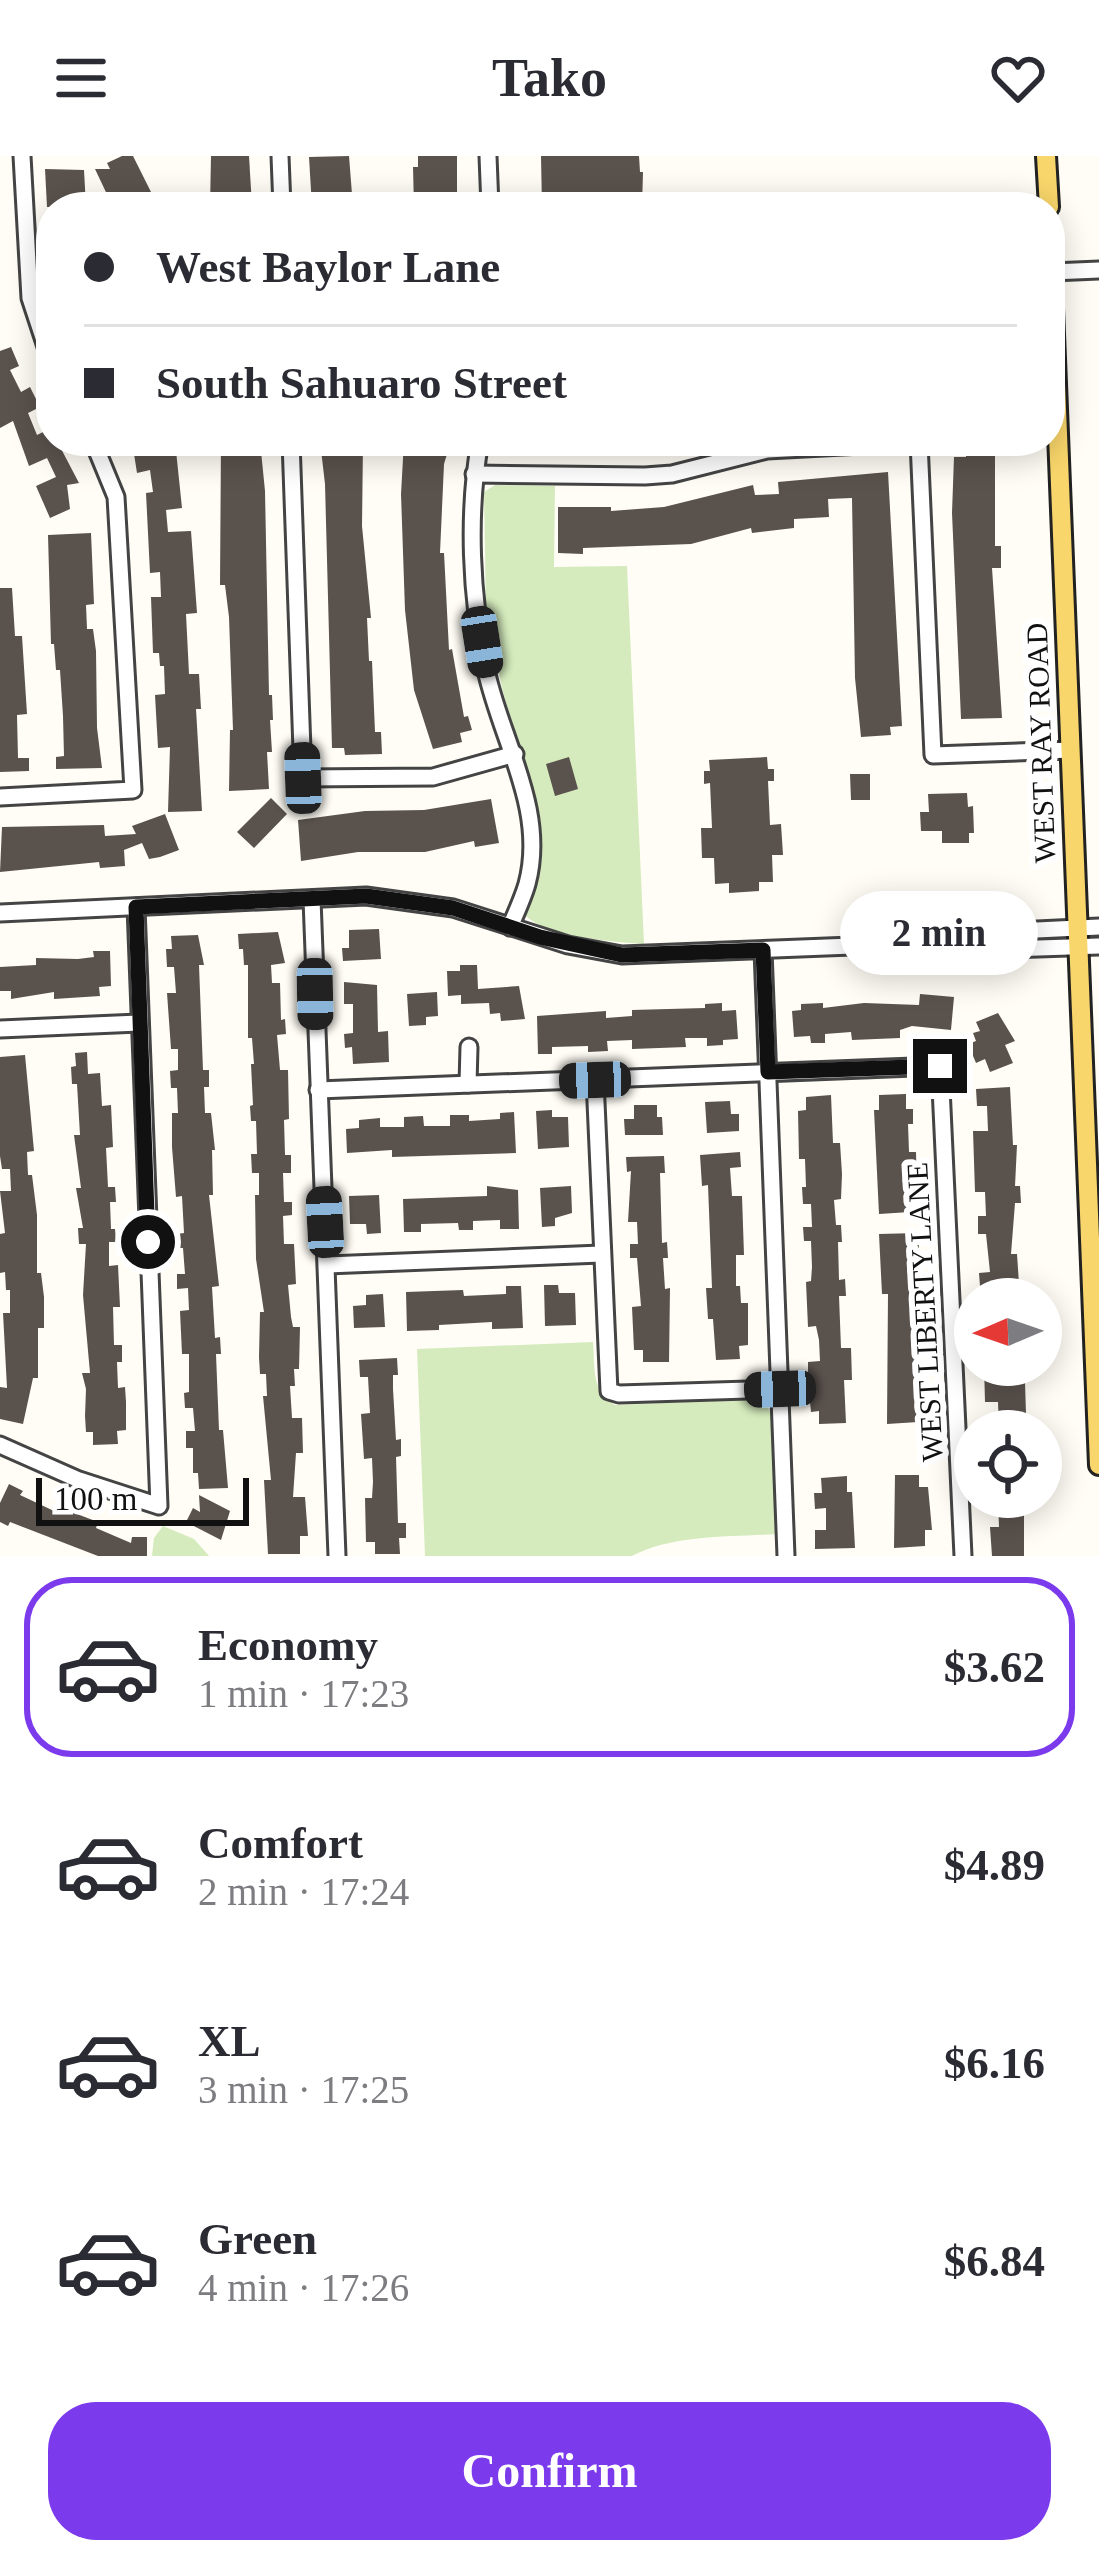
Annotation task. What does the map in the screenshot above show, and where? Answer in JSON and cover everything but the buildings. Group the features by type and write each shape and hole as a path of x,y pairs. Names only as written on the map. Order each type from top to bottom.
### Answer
{"main road":[{"path":"1046,156 1048,192"},
{"name":"WEST RAY ROAD","path":"1059,456 1071,750 1085,940 1099,1466"}],"street":[{"path":"22,156 30,298 36,316"},
{"path":"280,156 281,192"},
{"path":"488,156 489,192"},
{"path":"1065,271 1099,270"},
{"path":"0,797 133,790 116,496 99,456"},
{"path":"292,456 303,778 433,777 514,754"},
{"path":"477,456 472,564 478,614 491,686 530,821 527,882 511,927"},
{"path":"474,474 645,476 743,456"},
{"path":"920,456 933,755 1071,750"},
{"path":"0,913 312,898 407,900 453,908 568,945 622,955 955,943 975,950 1085,940 1099,927"},
{"path":"312,898 337,1556"},
{"path":"0,1445 79,1480 159,1505 136,907"},
{"path":"763,950 786,1556"},
{"path":"0,1029 140,1023"},
{"path":"469,1047 469,1084"},
{"name":"WEST LIBERTY LANE","path":"768,1072 940,1066 964,1556"},
{"path":"318,1090 768,1072"},
{"path":"595,1080 608,1390 620,1394 780,1389"},
{"path":"327,1265 601,1254"}],"green space":[{"path":"495,485 555,486 554,567 627,566 644,944 565,934 526,916 531,790 486,609 484,492"},
{"path":"593,1342 598,1386 615,1405 765,1402 772,1416 776,1534 684,1540 632,1556 425,1556 417,1349"},
{"path":"163,1526 194,1539 209,1556 152,1556 154,1538"}],"route":[{"path":"148,1242 136,907 366,896 453,908 540,937 622,955 763,950 768,1072 940,1066"}]}
